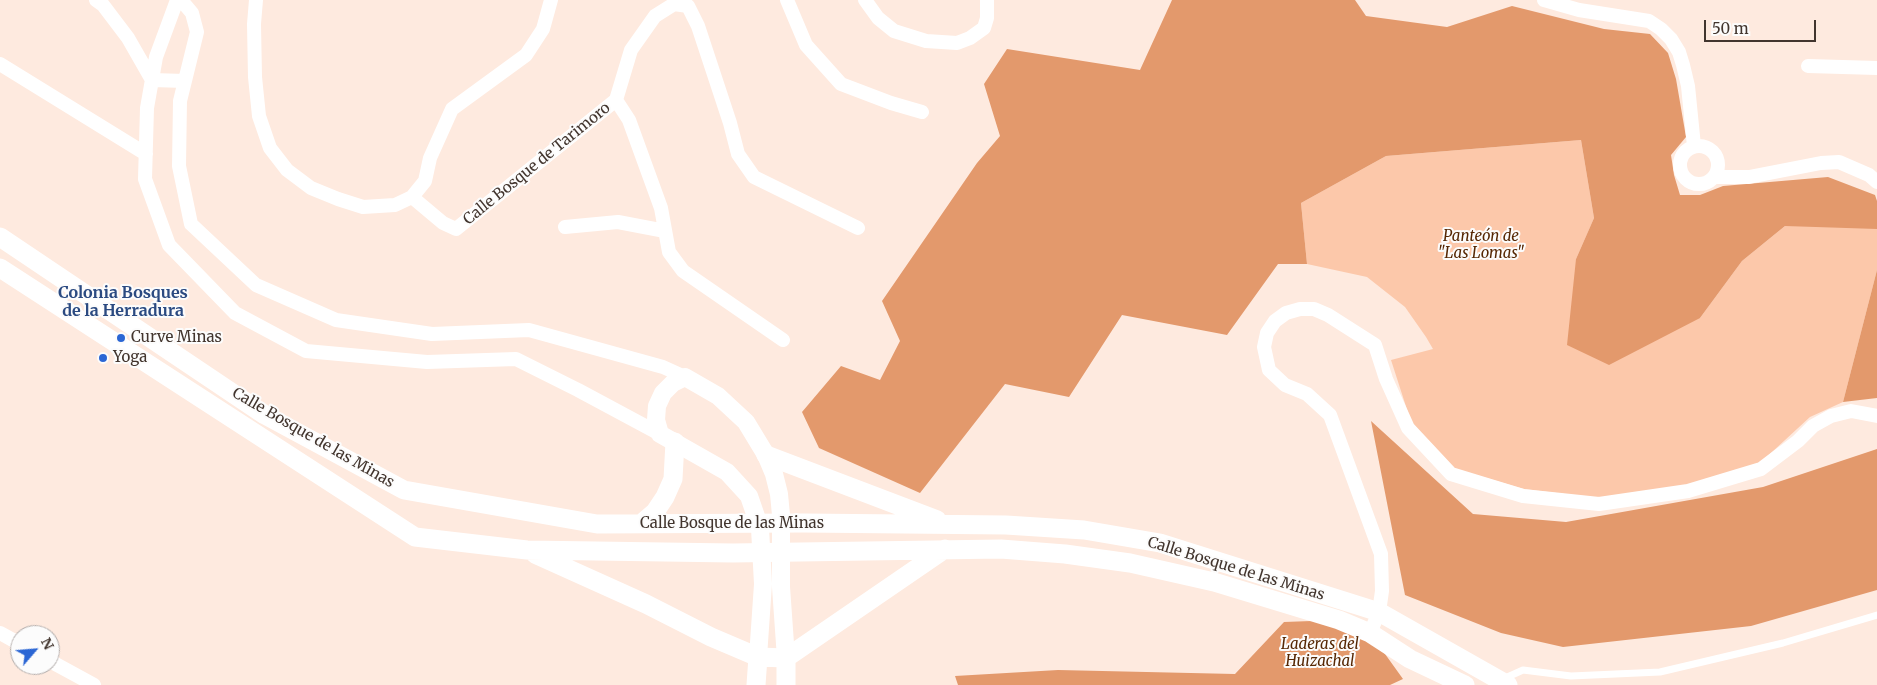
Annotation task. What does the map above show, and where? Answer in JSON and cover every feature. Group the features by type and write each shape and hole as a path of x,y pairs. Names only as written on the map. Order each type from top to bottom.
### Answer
{"main road":[{"name":"Calle Bosque de las Minas","path":"0,237 265,415 404,490 597,524 803,523 1006,525 1084,530 1160,543 1379,612 1504,682"},
{"name":"Calle Bosque de las Minas","path":"0,268 415,537 527,550 733,552 1010,550 1065,554 1130,563 1214,582 1338,620 1370,633 1410,658 1465,685"},
{"path":"111,340 123,319"},
{"path":"641,524 655,512 666,497 673,479 668,438"},
{"path":"766,455 950,524"},
{"path":"527,550 646,604 711,638 758,657 786,658 945,549"},
{"path":"756,685 758,657"},
{"path":"786,658 786,685"}],"street":[{"path":"96,0 103,5 128,38 152,80"},
{"path":"177,0 156,57 147,108 146,178 169,245 235,313 306,351 427,362 516,359 668,438 727,472 749,496 760,528 763,584 758,657"},
{"path":"181,0 192,13 197,32 180,101 179,166 191,224 256,285 336,320 432,334 529,330 663,367 718,396 746,422 766,455 776,481 781,515 781,587 786,658"},
{"path":"256,0 254,24 258,116 270,148 287,170 311,188 363,207 395,205 412,197 425,181 430,158 452,109 526,55 543,28 551,0"},
{"path":"788,0 806,45 841,84 891,103 922,112"},
{"path":"865,0 878,18 894,31 926,41 957,44 984,28 987,0"},
{"path":"1544,0 1579,10 1649,21 1672,39 1679,52 1688,86 1694,146"},
{"path":"684,3 698,26 730,123 738,154 754,177 858,228"},
{"name":"Calle Bosque de Tarimoro","path":"412,197 443,223 456,229 616,100 631,50 655,16 684,3"},
{"path":"0,64 146,154"},
{"path":"1808,66 1877,68"},
{"path":"152,80 185,81"},
{"path":"616,100 629,120 661,208 670,252 682,272 783,340"},
{"path":"1694,146 1705,146 1714,152 1719,167 1715,177 1701,185 1693,184 1681,172 1682,156 1694,146"},
{"path":"1715,177 1749,177 1821,163 1839,162 1869,175 1877,182"},
{"path":"565,227 618,222 665,231"},
{"path":"1370,633 1379,612 1382,591 1381,554 1330,415 1307,394 1285,385 1268,370 1264,347 1267,333 1275,322 1286,313 1300,309 1314,309 1328,315 1375,345 1386,379 1408,428 1451,474 1523,496 1599,504 1688,491 1761,469 1798,441 1813,426 1831,416 1851,411 1877,416"},
{"path":"668,438 656,420 657,406 663,393 672,383 685,377"},
{"path":"60,667 90,684"}],"lane":[{"path":"1504,682 1522,670 1571,676 1660,672 1783,643 1877,615"}],"green space":[{"path":"1172,0 1355,0 1366,16 1447,27 1512,6 1604,29 1650,34 1668,53 1676,79 1686,137 1671,155 1680,195 1700,195 1723,186 1828,177 1875,195 1877,201 1877,229 1785,226 1742,261 1700,318 1609,365 1567,345 1576,259 1594,218 1581,140 1386,156 1301,203 1307,264 1278,264 1227,335 1122,315 1069,397 1005,384 920,493 819,448 802,412 841,366 880,380 900,341 882,301 977,163 1000,136 984,84 1007,49 1140,70"},
{"name":"Panteón de \"Las Lomas\"","path":"1581,140 1594,218 1576,259 1700,318 1742,261 1790,222 1877,228 1877,270 1843,402 1810,417 1759,464 1683,486 1597,498 1524,489 1455,469 1411,422 1391,360 1433,349 1405,307 1367,277 1307,264 1301,203 1386,156"},
{"path":"1877,270 1877,398 1843,402"},
{"path":"1371,421 1473,514 1566,522 1763,487 1877,449 1877,590 1751,626 1563,647 1501,633 1405,595"},
{"name":"Laderas del Huizachal","path":"1339,620 1370,633 1403,679 1390,685 958,685 955,676 1058,670 1235,674 1284,622"}],"place":[{"name":"Curve Minas","path":"121,338"},
{"name":"Yoga","path":"103,358"}],"district":[{"name":"Colonia Bosques de la Herradura","path":"123,302"}]}
